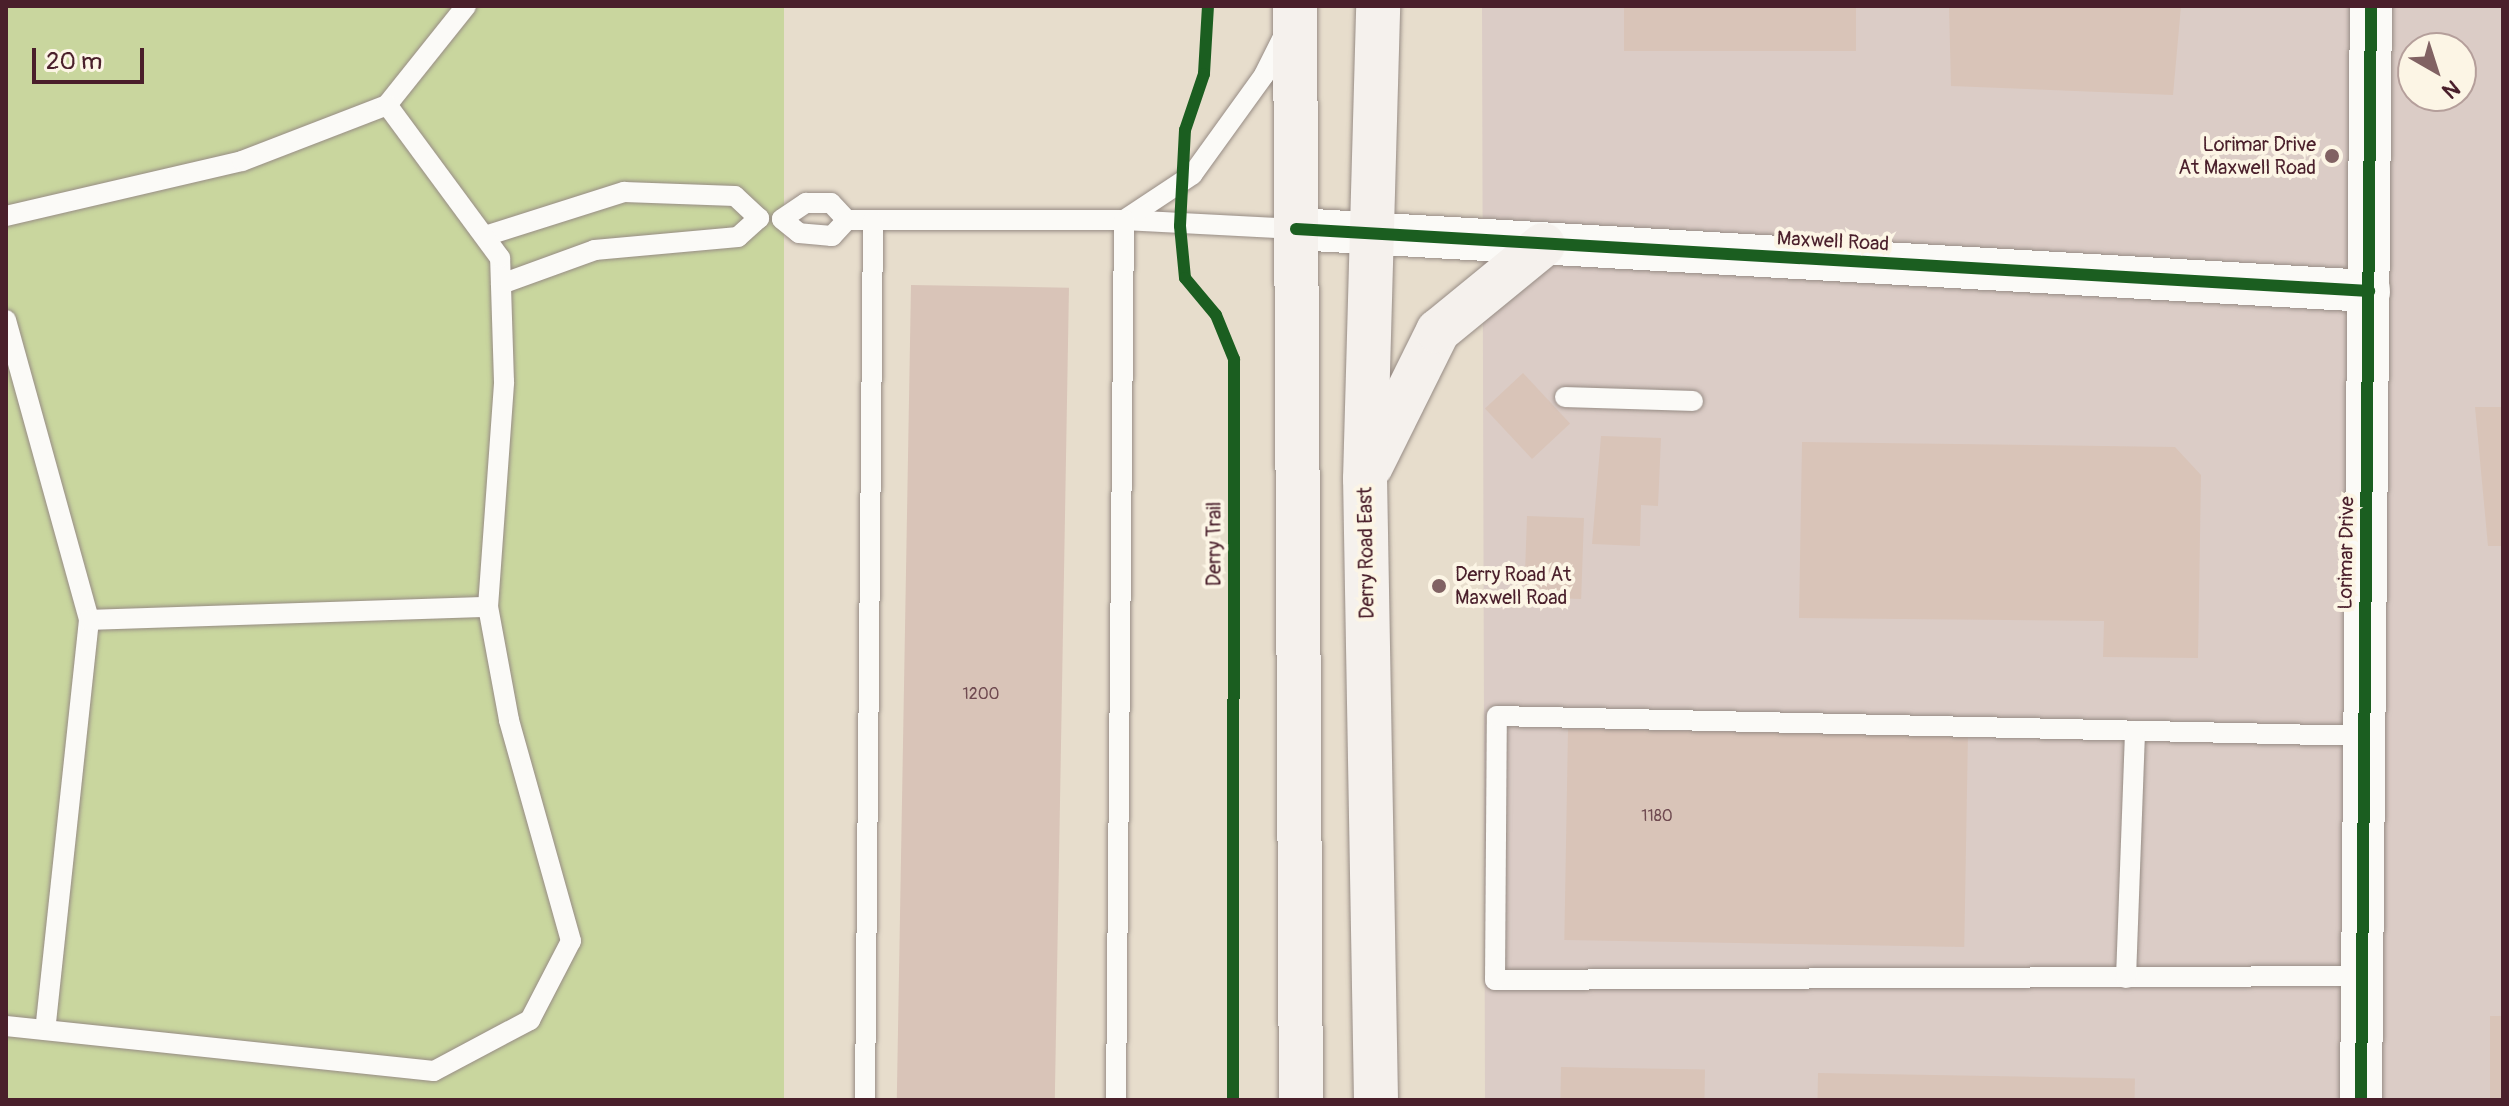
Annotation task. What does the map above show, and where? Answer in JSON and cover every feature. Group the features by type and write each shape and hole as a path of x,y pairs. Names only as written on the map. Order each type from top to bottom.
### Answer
{"main road":[{"name":"Derry Road East","path":"1376,1100 1365,479 1378,6"},
{"path":"1295,10 1301,1100"},
{"path":"1365,479 1438,331 1543,245"}],"street":[{"name":"Lorimar Drive","path":"2361,1100 2371,6"},
{"name":"Maxwell Road","path":"1296,229 2369,291"}],"lane":[{"path":"6,216 242,161 387,105 466,6"},
{"path":"1124,220 1192,175 1264,75 1295,10"},
{"path":"6,1026 434,1071 530,1020 571,941 509,720 488,607 504,382 500,258 387,105"},
{"path":"485,236 624,192 735,196 759,218 782,219 806,203 831,203 847,220 1124,220 1296,229"},
{"path":"501,284 595,250 738,237 759,218"},
{"path":"782,219 799,233 832,236 847,220"},
{"path":"1116,1100 1124,220"},
{"path":"865,1100 873,221"},
{"path":"6,320 89,620 45,1030"},
{"path":"1565,397 1693,401"},
{"path":"89,620 488,607"},
{"path":"2362,976 1495,980 1497,716 2365,736"},
{"path":"2126,978 2135,731"}],"shaded area":[{"path":"1482,6 2503,6 2503,1100 1485,1100"}],"green space":[{"path":"6,6 784,6 784,1100 6,1100"}],"building":[{"path":"1624,6 1856,6 1856,51 1624,51"},
{"path":"1949,6 2181,6 2173,95 1951,86"},
{"path":"911,285 1069,288 1055,1100 897,1100"},
{"path":"1523,373 1570,423 1532,459 1485,408"},
{"path":"2475,407 2503,407 2503,546 2488,546"},
{"path":"1601,436 1661,438 1658,506 1641,505 1640,546 1592,544"},
{"path":"1802,442 2175,447 2201,475 2198,658 2103,657 2104,621 1799,618"},
{"path":"1527,516 1584,518 1581,599 1524,597"},
{"path":"1568,729 1968,736 1964,947 1564,940"},
{"path":"2490,1016 2503,1016 2503,1100 2490,1100"},
{"path":"1561,1067 1705,1070 1704,1100 1560,1100"},
{"path":"1818,1073 2135,1079 2135,1100 1818,1100"}],"cycle path":[{"name":"Derry Trail","path":"1208,6 1204,74 1185,130 1180,226 1185,278 1216,315 1234,359 1233,1100"},
{"path":"2361,1100 2371,6"},
{"path":"1296,229 2369,291"}],"place":[{"name":"Lorimar Drive At Maxwell Road","path":"2332,156"},
{"name":"Derry Road At Maxwell Road","path":"1439,586"}]}
